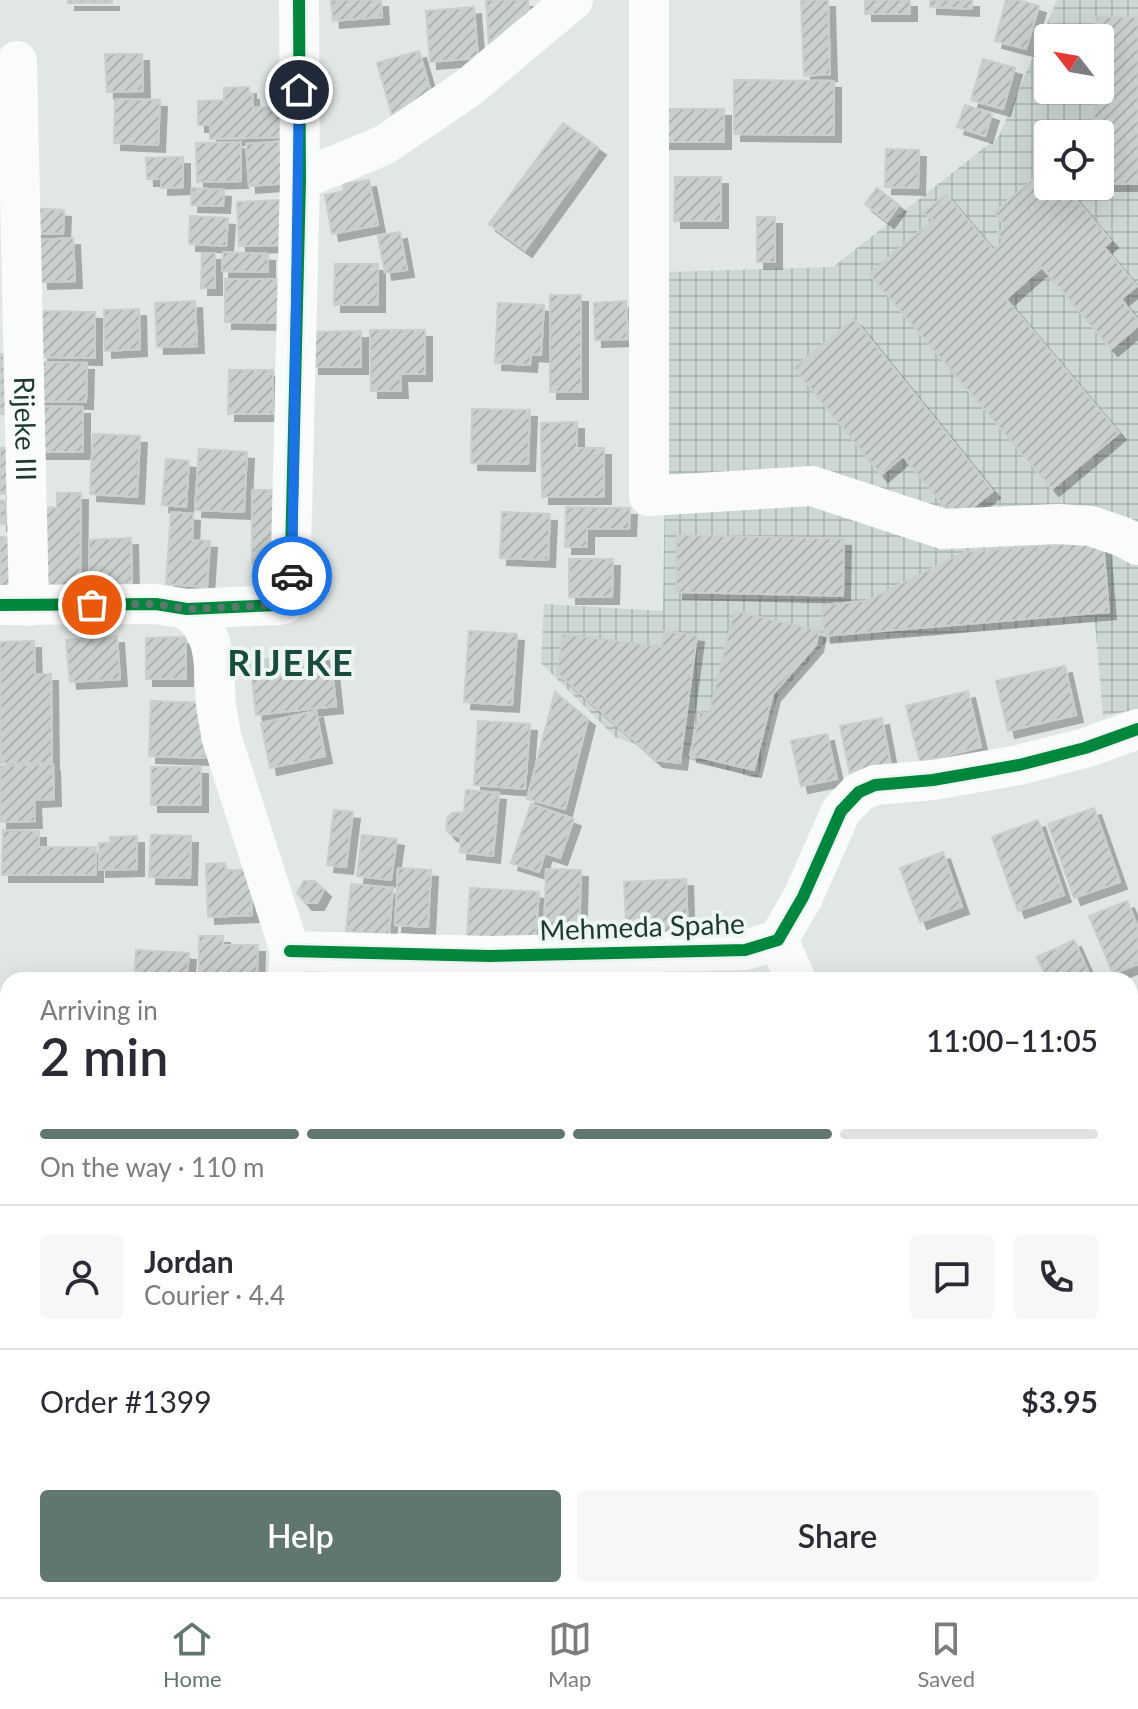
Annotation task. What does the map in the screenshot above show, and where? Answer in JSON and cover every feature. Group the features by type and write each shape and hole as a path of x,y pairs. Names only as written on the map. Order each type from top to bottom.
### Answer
{"street":[{"path":"15,606 156,604 187,609 278,605 284,604 290,596 300,180 299,0"},
{"path":"300,180 384,145 468,88 573,0"},
{"path":"649,0 649,496 812,486 943,529 1058,524 1091,526 1138,545"},
{"name":"Rijeke III","path":"15,606 17,61"},
{"path":"187,609 200,620 209,636 216,672 216,704 221,736 289,966"},
{"name":"Mehmeda Spahe","path":"289,966 490,956 745,950 778,940 803,897 841,811 859,792 875,785 933,780 1019,765 1085,748 1138,729"},
{"path":"778,940 792,972"}],"shaded area":[{"path":"1057,0 1138,0 1138,709 1103,716 1095,622 825,643 777,698 758,779 616,738 541,663 544,604 663,611 668,272 833,267 999,136 1034,54 1034,104 1114,104 1114,24 1047,24"}],"building":[{"path":"68,0 112,0 112,3 68,3"},
{"path":"331,0 381,0 382,17 333,21"},
{"path":"486,0 528,0 529,29 513,42 489,44"},
{"path":"801,0 828,0 830,74 804,76"},
{"path":"865,0 910,0 910,14 865,14"},
{"path":"930,0 972,0 972,9 930,7"},
{"path":"1006,0 1039,6 1026,49 995,41"},
{"path":"474,7 478,58 430,62 426,11"},
{"path":"1096,17 1138,17 1138,184 1114,184 1114,120 1094,120 1095,104 1114,104 1114,24 1096,24"},
{"path":"419,51 434,102 392,115 377,63"},
{"path":"105,54 142,54 143,91 107,92"},
{"path":"983,59 1015,68 1003,109 971,100"},
{"path":"734,80 834,81 834,135 734,134"},
{"path":"249,87 253,108 284,107 284,137 210,139 210,125 198,125 198,101 224,100 224,88"},
{"path":"115,99 160,100 158,145 114,143"},
{"path":"965,105 992,114 985,136 957,127"},
{"path":"663,109 724,109 724,142 663,142"},
{"path":"563,123 599,148 525,250 489,224"},
{"path":"287,141 290,183 249,186 246,144"},
{"path":"241,142 241,181 197,182 196,143"},
{"path":"886,149 919,150 918,188 885,187"},
{"path":"183,157 183,187 161,188 161,179 147,179 146,158"},
{"path":"675,177 721,177 721,221 674,221"},
{"path":"1034,178 1034,200 1077,200 1111,241 1104,247 1137,286 1121,299 1138,320 1138,326 1111,349 1042,267 1006,299 1119,433 1052,489 869,274 933,220 923,213 946,194 993,250 1004,241 997,233 1005,226 994,212"},
{"path":"369,180 378,225 332,234 325,195 344,191 343,184"},
{"path":"192,188 224,190 223,206 191,205"},
{"path":"877,188 899,205 887,221 865,204"},
{"path":"284,200 285,245 239,246 237,202"},
{"path":"30,208 64,210 63,234 29,233"},
{"path":"190,216 228,218 226,246 189,244"},
{"path":"757,217 775,217 775,262 757,262"},
{"path":"400,232 407,270 385,273 378,236"},
{"path":"73,238 75,281 41,282 39,240"},
{"path":"223,252 268,254 268,272 222,271"},
{"path":"202,253 215,253 215,288 201,288"},
{"path":"335,264 378,264 378,305 334,305"},
{"path":"225,279 280,279 279,323 225,322"},
{"path":"550,295 581,295 581,392 550,392"},
{"path":"195,301 197,346 157,347 155,303"},
{"path":"626,301 628,339 595,340 594,303"},
{"path":"498,303 544,305 541,355 531,354 530,365 495,363"},
{"path":"139,309 140,349 105,351 104,310"},
{"path":"42,311 95,312 95,358 41,357"},
{"path":"854,319 993,491 956,521 903,456 881,475 794,368"},
{"path":"370,330 425,330 425,374 400,374 401,391 371,391"},
{"path":"361,331 361,367 312,367 312,332"},
{"path":"0,354 12,354 12,414 0,414"},
{"path":"36,362 87,363 86,402 35,401"},
{"path":"229,370 273,370 273,414 228,414"},
{"path":"39,406 83,407 83,452 38,452"},
{"path":"472,409 530,410 528,464 471,463"},
{"path":"577,422 577,448 604,448 604,497 542,497 541,423"},
{"path":"93,434 140,436 137,497 90,494"},
{"path":"17,447 19,493 0,494 0,448"},
{"path":"199,449 247,452 244,512 195,510"},
{"path":"166,459 189,461 186,507 162,505"},
{"path":"252,490 281,490 281,564 252,564"},
{"path":"57,493 81,493 80,585 37,585 38,507 57,508"},
{"path":"0,501 6,501 6,524 0,524"},
{"path":"566,507 630,508 629,529 587,529 587,547 565,547"},
{"path":"171,512 193,514 192,540 210,541 207,587 166,584"},
{"path":"502,512 550,514 548,560 500,558"},
{"path":"677,535 844,539 843,596 676,592"},
{"path":"0,537 14,538 13,587 0,587"},
{"path":"131,538 132,583 89,584 89,540"},
{"path":"1103,541 1109,612 824,636 822,605 866,601 965,552"},
{"path":"569,559 613,559 612,597 569,597"},
{"path":"734,611 819,631 816,645 773,694 754,770 690,755 700,712 709,714"},
{"path":"469,631 517,634 512,705 464,702"},
{"path":"664,631 697,635 680,763 656,760 557,673 563,634 662,647"},
{"path":"117,636 120,679 70,682 66,640"},
{"path":"186,637 186,679 146,679 146,638"},
{"path":"34,641 35,674 51,674 52,763 1,763 0,642"},
{"path":"322,654 324,670 332,669 336,706 256,715 250,661 295,655 296,663 308,661 308,656"},
{"path":"1065,666 1076,715 1008,731 996,681"},
{"path":"968,691 981,747 920,762 906,706"},
{"path":"555,692 588,719 565,809 527,799"},
{"path":"151,701 207,703 205,758 149,756"},
{"path":"316,711 325,756 270,768 261,723"},
{"path":"882,718 891,766 850,774 840,726"},
{"path":"478,721 530,724 525,789 474,785"},
{"path":"827,734 837,779 801,786 791,741"},
{"path":"53,764 54,799 34,800 35,821 0,822 0,766"},
{"path":"151,767 201,767 201,805 151,805"},
{"path":"466,790 499,793 493,856 460,852 461,837 450,834 446,829 452,813 464,812"},
{"path":"531,804 574,819 560,858 545,853 539,872 511,863"},
{"path":"1094,808 1120,882 1074,898 1048,824"},
{"path":"334,810 353,812 346,867 327,865"},
{"path":"1038,820 1064,895 1018,911 992,837"},
{"path":"3,830 39,831 39,847 96,847 96,875 2,875"},
{"path":"151,835 191,836 190,878 149,877"},
{"path":"362,835 397,839 391,880 357,876"},
{"path":"137,836 137,869 99,870 99,843 111,843 110,837"},
{"path":"943,852 962,907 920,922 900,868"},
{"path":"225,863 226,871 250,869 252,915 208,917 206,864"},
{"path":"398,868 431,870 428,927 395,925"},
{"path":"546,869 581,870 579,941 544,941"},
{"path":"686,879 688,936 627,939 624,882"},
{"path":"304,881 315,881 324,890 317,903 305,903 297,893"},
{"path":"351,884 393,888 389,935 346,931"},
{"path":"470,888 539,892 535,941 467,937"},
{"path":"1127,901 1138,928 1138,964 1112,972 1089,916"},
{"path":"199,936 223,936 223,945 258,945 257,972 199,972"},
{"path":"1074,940 1088,972 1044,972 1037,957"},
{"path":"136,950 189,953 187,972 135,972"}],"cycle path":[{"path":"0,605 156,604 187,609 278,605 284,604 290,596 300,180 299,0"},
{"path":"290,951 490,956 745,950 778,940 803,897 841,811 859,792 875,785 933,780 1019,765 1085,748 1138,729"}],"way so far":[{"path":"92,605 156,604 187,609 278,605 284,604 290,596 292,576"}],"district":[{"name":"RIJEKE","path":"291,663"}],"route":[{"path":"292,576 299,90"}]}
